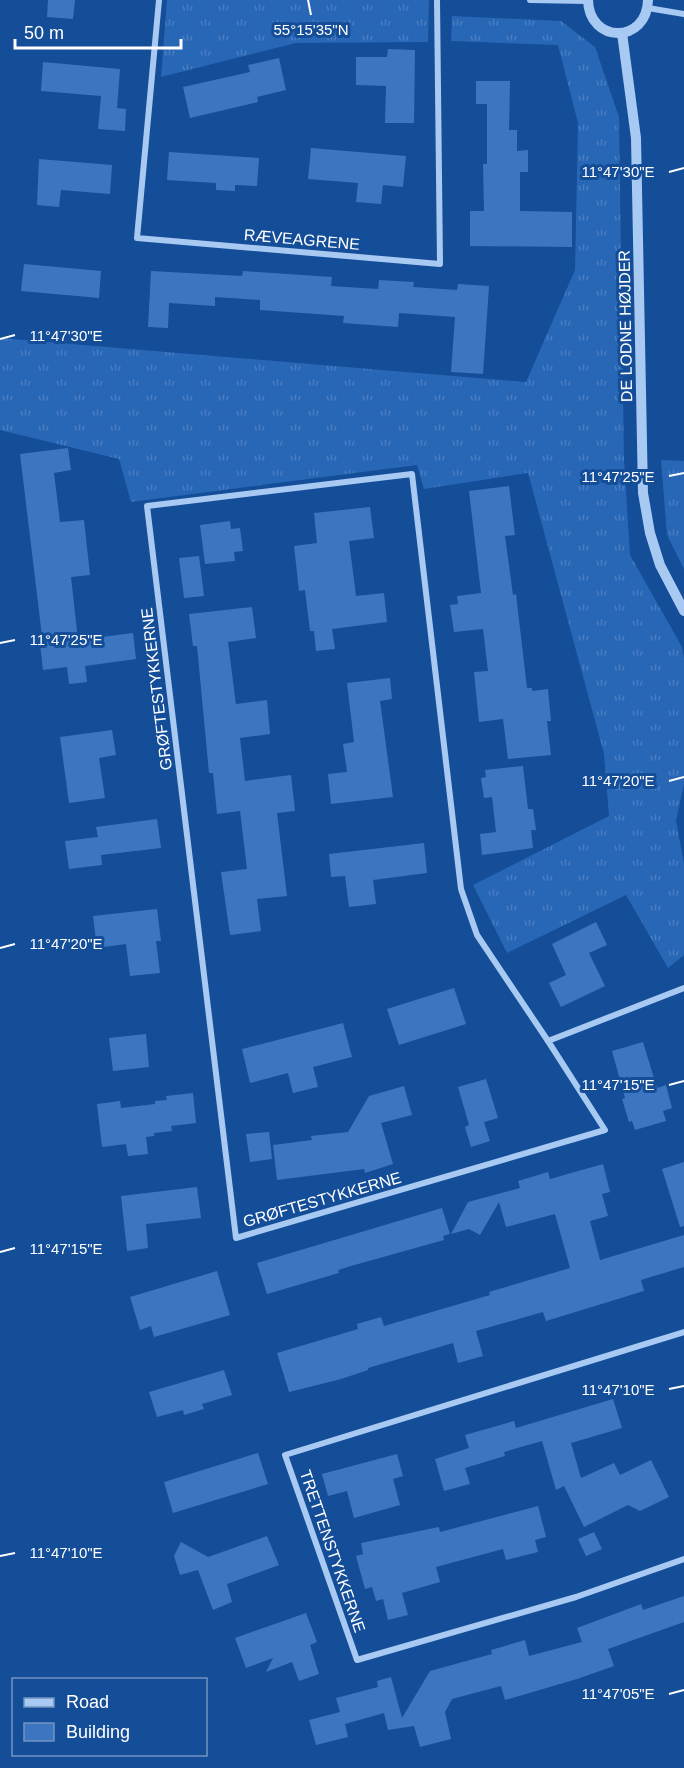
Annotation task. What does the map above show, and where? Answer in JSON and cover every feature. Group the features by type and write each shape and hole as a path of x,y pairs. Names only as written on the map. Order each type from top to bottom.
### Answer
{"street":[{"name":"RÆVEAGRENE","path":"159,0 137,238 440,264 437,0"},
{"path":"530,0 587,1 594,21 611,33 622,33 639,25 648,4 684,14"},
{"name":"DE LODNE HØJDER","path":"622,33 636,138 643,493 650,533 660,565 684,611"},
{"name":"GRØFTESTYKKERNE","path":"412,474 461,889 477,935 548,1041 605,1131 236,1238 147,506 412,474"},
{"path":"548,1041 684,988"},
{"name":"TRETTENSTYKKERNE","path":"684,1332 285,1455 357,1660 576,1597 684,1559"}],"green space":[{"path":"167,0 429,0 428,42 296,43 161,77"},
{"path":"452,16 561,21 595,47 619,117 624,459 630,555 682,647 684,658 684,784 676,821 684,864 684,955 668,968 626,895 507,953 473,885 609,816 604,754 528,473 424,489 417,465 131,502 119,459 0,430 0,338 526,382 575,270 578,123 558,45 451,41"},
{"path":"661,460 684,461 684,569 667,535"}],"building":[{"path":"48,0 75,0 73,19 47,17"},
{"path":"388,49 415,50 414,123 385,123 386,86 356,85 356,57 387,57"},
{"path":"279,58 286,90 257,97 258,102 190,118 183,87 250,72 248,65"},
{"path":"43,62 120,69 117,108 126,109 125,131 98,129 101,96 41,91"},
{"path":"476,81 510,81 509,130 517,130 517,151 528,150 528,172 520,172 520,211 572,212 572,247 470,246 470,211 484,211 483,164 487,164 487,104 476,104"},
{"path":"311,148 406,156 403,187 383,185 381,204 356,202 358,183 308,179"},
{"path":"169,152 259,158 257,186 235,185 235,191 216,190 216,183 167,180"},
{"path":"39,159 112,165 110,194 61,190 59,207 37,205"},
{"path":"24,264 101,271 99,298 21,291"},
{"path":"151,271 242,276 243,271 332,277 331,286 378,289 379,280 414,282 413,287 457,290 458,284 489,286 483,374 451,372 455,317 399,313 398,327 343,323 344,316 260,310 260,300 215,297 215,306 169,303 168,328 148,327"},
{"path":"68,448 71,470 54,473 60,522 84,520 90,575 71,577 78,640 133,633 136,659 85,666 87,682 69,684 67,667 43,670 40,644 43,644 20,454"},
{"path":"509,486 515,535 505,536 513,595 516,594 527,688 532,688 532,691 548,689 551,721 547,721 551,755 508,759 503,719 479,722 474,672 488,671 483,629 454,632 450,605 458,604 457,596 481,593 469,491"},
{"path":"370,507 374,538 349,541 356,596 384,593 387,622 332,629 335,649 316,651 314,631 310,631 305,590 299,591 294,546 317,543 314,513"},
{"path":"230,521 231,529 240,528 243,551 234,552 235,561 205,564 200,525"},
{"path":"199,556 204,596 184,598 179,558"},
{"path":"252,607 256,638 228,642 235,697 236,704 267,700 270,734 240,738 245,781 291,775 295,811 277,813 287,896 257,899 261,931 230,935 221,872 247,869 240,811 217,814 213,773 209,773 197,646 193,646 189,614"},
{"path":"390,678 392,699 380,701 393,797 331,804 328,774 347,772 343,744 354,742 347,683"},
{"path":"112,730 116,755 99,758 105,798 69,803 60,737"},
{"path":"523,766 528,809 533,809 536,830 531,830 533,848 482,855 480,834 496,832 492,797 484,798 481,778 486,777 485,770"},
{"path":"157,819 161,848 101,855 102,865 69,869 65,841 98,837 96,827"},
{"path":"424,843 427,873 373,880 376,904 349,907 345,876 331,877 329,854"},
{"path":"157,909 161,941 156,941 160,973 130,976 126,944 97,948 93,916"},
{"path":"596,922 607,945 589,953 605,986 561,1007 549,983 566,975 552,944"},
{"path":"454,988 466,1024 399,1045 387,1009"},
{"path":"343,1023 352,1057 313,1067 318,1087 293,1093 288,1073 250,1083 242,1049"},
{"path":"146,1034 149,1067 113,1071 109,1038"},
{"path":"643,1042 657,1088 666,1085 672,1108 663,1111 666,1121 635,1130 632,1121 629,1122 622,1099 625,1098 612,1051"},
{"path":"486,1079 498,1118 484,1122 490,1141 471,1147 465,1127 469,1125 458,1087"},
{"path":"404,1086 412,1115 381,1123 393,1164 365,1173 364,1169 277,1180 273,1145 312,1140 311,1136 348,1132 369,1096"},
{"path":"193,1093 196,1123 171,1126 172,1131 154,1133 154,1136 146,1137 148,1154 128,1156 126,1144 102,1147 97,1104 120,1101 121,1108 155,1104 155,1101 167,1100 166,1096"},
{"path":"269,1132 272,1159 250,1162 246,1134"},
{"path":"684,1162 684,1226 680,1227 662,1169"},
{"path":"603,1164 610,1192 602,1194 608,1216 590,1221 600,1260 684,1235 684,1267 641,1280 644,1291 546,1321 543,1312 476,1331 483,1356 458,1363 453,1343 368,1368 368,1370 341,1379 289,1392 277,1353 358,1329 357,1324 381,1317 384,1326 490,1295 489,1292 570,1268 555,1214 506,1227 499,1202 480,1235 469,1229 451,1234 468,1202 520,1188 518,1181 548,1172 550,1179"},
{"path":"197,1187 201,1218 146,1224 148,1248 127,1251 121,1196"},
{"path":"442,1208 450,1234 443,1236 444,1240 351,1266 338,1270 339,1273 267,1294 257,1263"},
{"path":"217,1271 230,1315 154,1337 151,1326 140,1330 130,1297"},
{"path":"224,1370 232,1395 202,1404 204,1409 184,1415 183,1410 157,1417 149,1392"},
{"path":"613,1399 622,1428 571,1443 581,1478 614,1463 620,1475 651,1460 669,1497 640,1511 628,1505 584,1527 564,1486 556,1490 542,1441 504,1452 505,1456 465,1468 470,1484 444,1491 435,1459 469,1448 465,1435 514,1421 516,1428"},
{"path":"258,1453 268,1484 173,1513 164,1482"},
{"path":"397,1454 403,1476 393,1479 400,1505 354,1518 347,1491 328,1496 322,1474"},
{"path":"538,1506 546,1537 535,1540 538,1552 506,1560 503,1549 436,1567 440,1582 402,1593 408,1615 388,1620 383,1599 376,1601 372,1587 365,1589 356,1556 363,1554 361,1543 439,1527 440,1532"},
{"path":"594,1532 602,1549 586,1556 578,1539"},
{"path":"267,1536 279,1565 227,1584 232,1602 213,1610 198,1570 180,1575 174,1556 181,1542 208,1557"},
{"path":"684,1596 684,1622 608,1649 614,1666 505,1700 501,1686 452,1699 445,1712 451,1739 420,1747 414,1726 388,1730 384,1713 345,1724 348,1737 316,1745 309,1720 340,1712 336,1698 378,1687 377,1681 391,1677 402,1718 430,1671 492,1654 491,1650 525,1640 529,1656 582,1642 577,1628 641,1604 643,1610"},
{"path":"306,1613 317,1642 310,1645 319,1674 299,1681 292,1662 266,1672 273,1658 246,1668 235,1638"}]}
